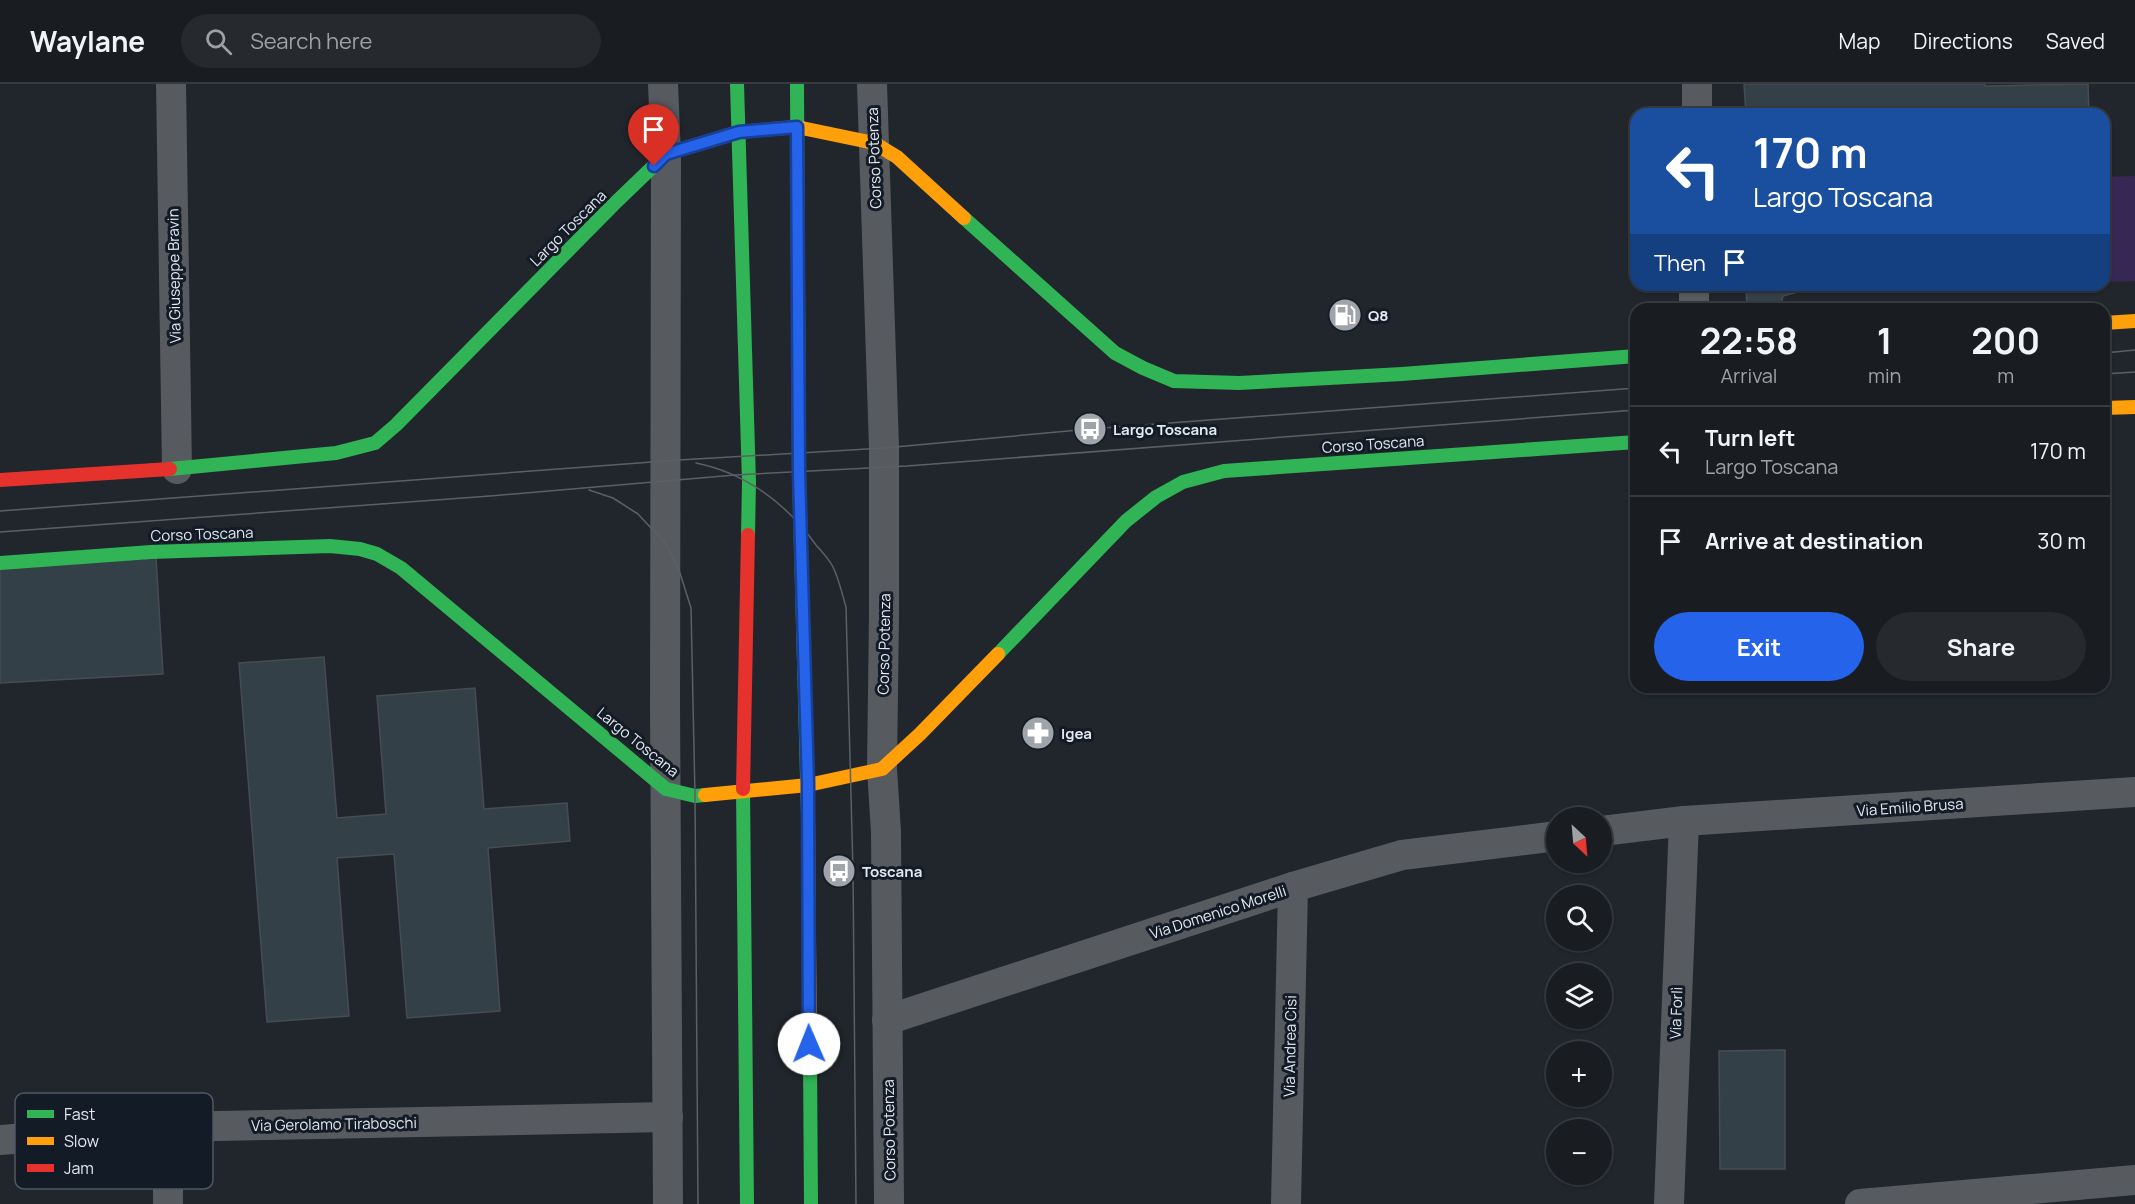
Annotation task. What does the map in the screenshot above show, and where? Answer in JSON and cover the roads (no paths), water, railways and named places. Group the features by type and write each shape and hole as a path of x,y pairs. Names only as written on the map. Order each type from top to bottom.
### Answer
{"street":[{"name":"Via Giuseppe Bravin","path":"171,84 177,469"},
{"path":"663,84 666,154 666,789 669,1204"},
{"path":"738,84 749,482 743,792 747,1204"},
{"path":"797,84 799,473 808,784 811,1204"},
{"name":"Corso Potenza","path":"872,84 884,448 882,769 886,832 889,1204"},
{"path":"1697,84 1697,108"},
{"name":"Largo Toscana","path":"177,469 336,453 375,443 396,425 666,154 739,132 797,127 874,143 897,156 1115,352 1143,369 1174,381 1239,383 1402,374 1630,356"},
{"path":"2110,323 2135,321"},
{"path":"2110,408 2135,407"},
{"name":"Corso Toscana","path":"882,769 920,734 1126,521 1155,497 1183,482 1224,471 1630,442"},
{"path":"0,480 177,469"},
{"name":"Corso Toscana","path":"0,563 151,552 330,546 360,549 377,554 401,567"},
{"name":"Largo Toscana","path":"401,567 666,789 695,796 743,792 808,784 882,769"},
{"name":"Via Emilio Brusa","path":"1684,821 2135,792"},
{"path":"1612,830 1684,821"},
{"name":"Via Forlì","path":"1669,1204 1684,821"},
{"name":"Via Domenico Morelli","path":"887,1020 1293,887 1402,855 1546,837"},
{"name":"Via Andrea Cisi","path":"1286,1204 1293,887"},
{"name":"Via Gerolamo Tiraboschi","path":"213,1126 668,1117"},
{"name":"Via Gerolamo Tiraboschi","path":"0,1140 15,1139"},
{"path":"1860,1204 2135,1179"}],"tram line":[{"path":"2110,352 2135,350"},
{"path":"2110,374 2135,372"},
{"path":"0,511 679,460 884,448 1090,429 1630,388"},
{"path":"0,532 490,496 735,475 907,466 1630,410"},
{"path":"696,463 732,474 764,492 792,516 831,564 846,607 853,871 856,1204"},
{"path":"589,490 613,498 638,514 665,543 679,570 691,608 698,1204"}],"place":[{"name":"Q8","path":"1345,315"},
{"name":"Largo Toscana","path":"1090,429"},
{"name":"Igea","path":"1038,733"},
{"name":"Toscana","path":"839,871"}]}
